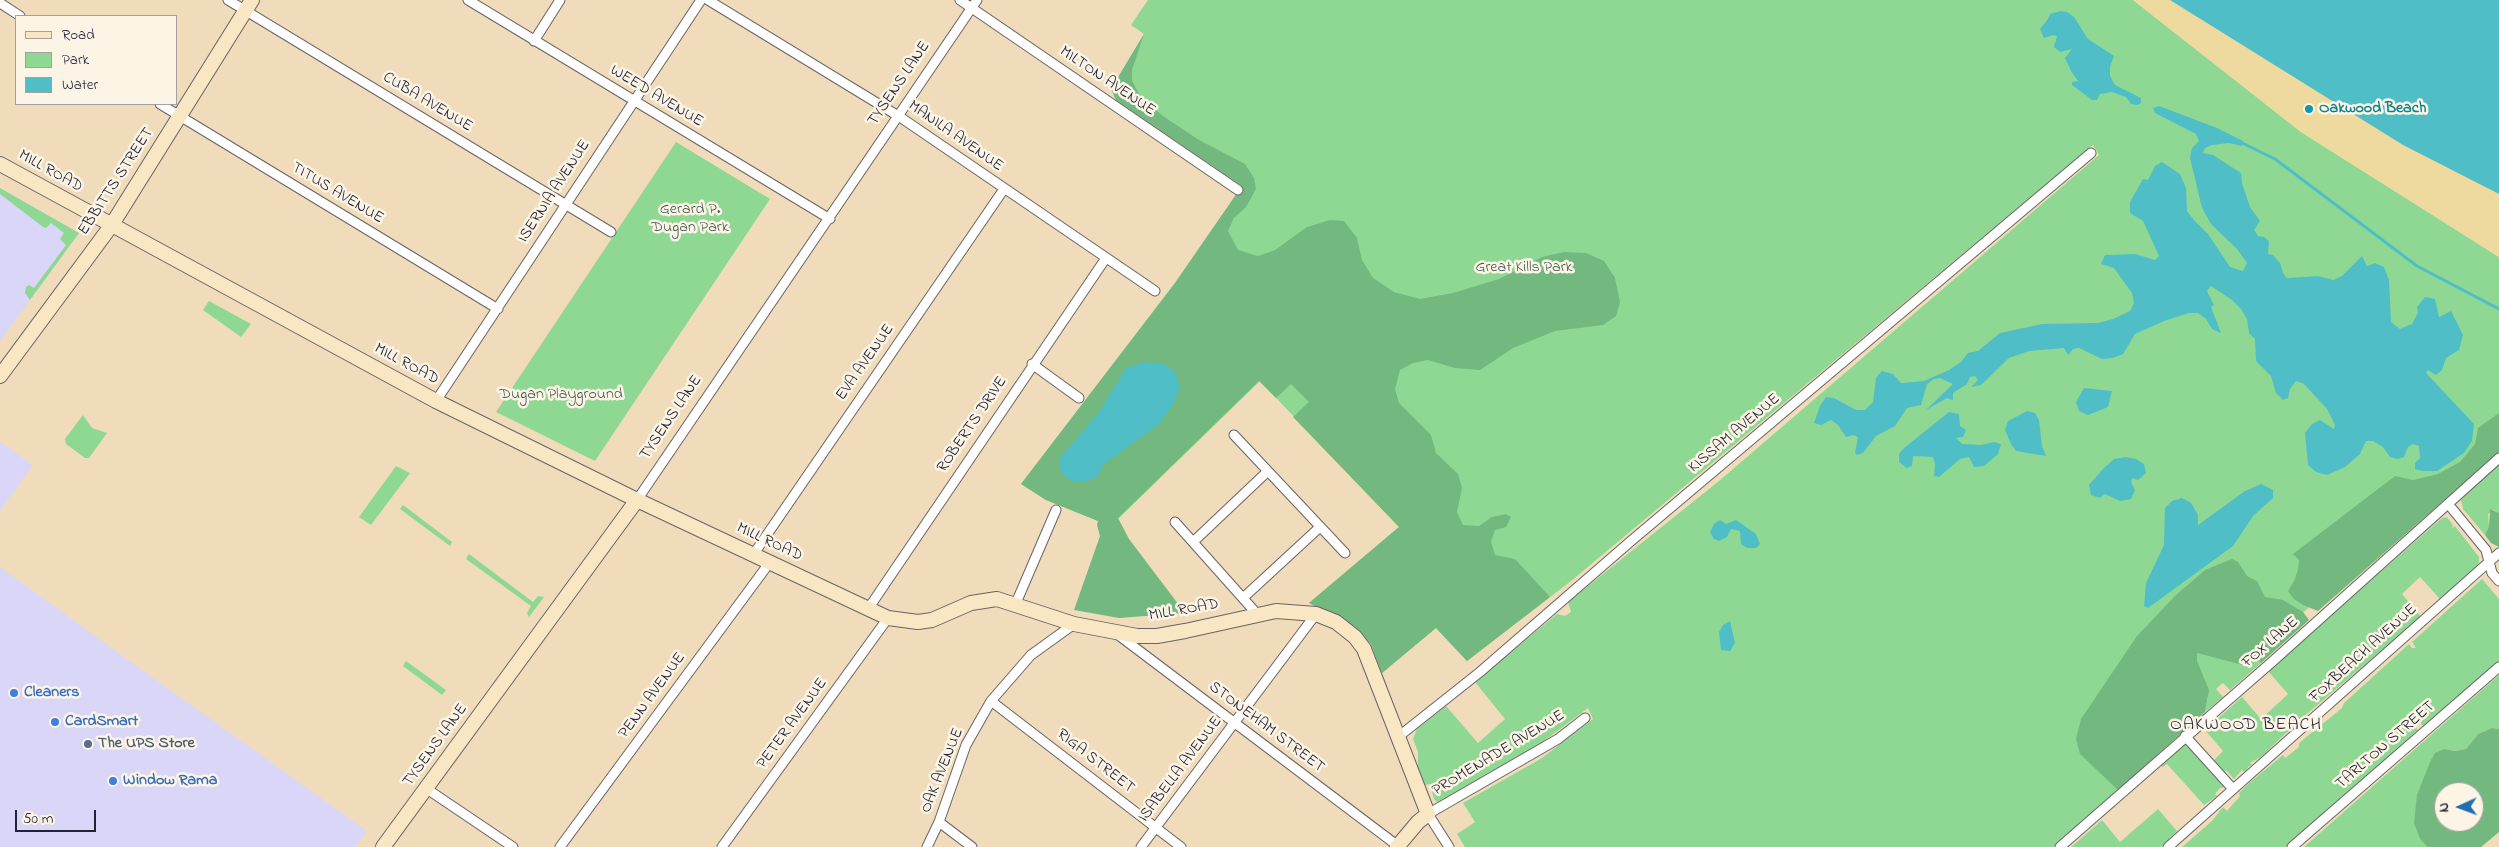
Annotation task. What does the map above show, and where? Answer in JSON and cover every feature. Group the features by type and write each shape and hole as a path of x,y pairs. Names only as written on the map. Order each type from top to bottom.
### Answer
{"street":[{"name":"CUBA AVENUE","path":"228,0 249,6 611,232"},
{"name":"WEED AVENUE","path":"468,0 632,101 830,219"},
{"path":"534,41 560,0"},
{"name":"ISERNIA AVENUE","path":"436,401 700,0"},
{"name":"MANILA AVENUE","path":"708,0 900,117 1155,291"},
{"name":"MILTON AVENUE","path":"960,0 1238,190"},
{"name":"TYSENS LANE","path":"383,847 637,500 900,117 977,0"},
{"path":"0,4 18,15"},
{"name":"EBBITTS STREET","path":"0,376 111,226 249,6"},
{"name":"TITUS AVENUE","path":"162,105 498,309"},
{"name":"KISSAM AVENUE","path":"1398,737 1480,672 1631,541 2091,154"},
{"name":"MILL ROAD","path":"0,164 436,401 637,500 888,618 910,622 932,620 971,602 997,599 1074,624 1117,634 1157,636 1257,614 1293,611 1316,614 1336,622 1355,637 1364,649 1428,814 1449,847"},
{"name":"EVA AVENUE","path":"753,554 1004,189"},
{"name":"ROBERTS DRIVE","path":"868,609 1032,364 1106,258"},
{"path":"1032,364 1080,398"},
{"path":"1234,435 1345,553"},
{"name":"FOX LANE","path":"2060,847 2273,661 2449,505 2499,458"},
{"path":"1193,542 1268,471"},
{"path":"2449,505 2486,550 2492,573 2499,581"},
{"path":"1016,604 1056,510"},
{"path":"1175,522 1257,614"},
{"path":"1243,598 1320,527"},
{"name":"FOXBEACH AVENUE","path":"2168,847 2499,553"},
{"name":"PENN AVENUE","path":"560,847 770,562"},
{"name":"ISABELLA AVENUE","path":"1141,847 1316,614"},
{"name":"PETER AVENUE","path":"722,847 888,618"},
{"name":"OAK AVENUE","path":"927,847 939,822 966,745 991,701 1030,654 1074,624"},
{"name":"STONEHAM STREET","path":"1117,634 1398,846"},
{"name":"TARLTON STREET","path":"2292,847 2499,667"},
{"name":"RIGA STREET","path":"991,701 1181,847"},
{"name":"PROMENADE AVENUE","path":"1428,814 1558,739 1584,718"},
{"path":"2185,736 2233,790"},
{"path":"427,789 513,847"},
{"path":"1398,846 1418,822 1428,814"},
{"path":"939,822 972,847"}],"shaded area":[{"path":"0,188 79,233 0,341"},
{"path":"0,442 33,465 0,511"},
{"path":"0,567 367,831 355,847 0,847"}],"green space":[{"name":"Great Kills Park","path":"1148,0 2133,0 2301,132 2499,257 2499,443 2254,655 2261,663 2230,690 2223,683 2218,687 2216,689 2223,697 2205,712 2208,696 2129,780 2054,847 1465,847 1457,834 1475,822 1463,803 1542,758 1593,719 1588,708 1529,752 1447,800 1437,802 1434,799 1430,784 1425,785 1418,767 1418,752 1413,739 1417,729 1446,706 1478,743 1505,719 1475,682 1557,614 1565,616 1571,612 1568,602 1719,481 2099,155 2093,145 1571,581 1467,661 1436,628 1382,673 1371,644 1352,625 1309,603 1399,527 1260,381 1111,526 1046,500 1021,484 1175,283 1242,186 1116,100 1111,89 1144,34 1131,25"},
{"path":"1144,34 1132,70 1132,81 1138,92 1148,104 1163,116 1199,140 1245,164 1254,178 1256,189 1246,207 1234,218 1228,231 1238,250 1258,256 1275,250 1307,227 1330,220 1344,221 1357,238 1362,260 1373,278 1394,292 1420,299 1453,293 1499,279 1542,257 1564,252 1586,253 1604,261 1615,278 1620,302 1616,316 1603,325 1555,331 1513,348 1480,370 1455,368 1428,360 1413,363 1400,370 1395,389 1399,403 1431,435 1436,453 1458,474 1462,488 1457,512 1463,525 1479,526 1492,517 1506,514 1511,517 1506,527 1495,530 1491,542 1495,555 1515,559 1550,597 1467,661 1436,628 1382,673 1371,644 1352,625 1309,603 1399,527 1293,417 1309,402 1291,384 1276,398 1259,381 1118,518 1129,539 1185,613 1119,618 1074,610 1100,536 1097,525 1098,521 1046,500 1021,484 1175,283 1242,186 1116,100 1111,89"},
{"name":"Gerard P. Dugan Park","path":"676,142 770,199 595,461 496,412"},
{"path":"0,188 79,233 30,300 25,293 26,287 29,285 34,288 66,245 60,239 64,233 51,223 46,228 43,227 0,194"},
{"path":"209,301 251,324 241,337 203,310"},
{"path":"2499,413 2499,452 2318,611 2294,599 2288,591 2298,570 2299,560 2293,554 2395,476 2413,480 2438,474 2460,462 2475,444 2478,428"},
{"path":"83,415 92,428 107,433 89,458 85,458 66,444 65,439"},
{"path":"2499,464 2499,513 2494,510 2488,514 2489,526 2485,535 2463,509 2461,500"},
{"path":"396,466 410,473 371,525 359,517"},
{"path":"403,505 452,542 450,546 400,509"},
{"path":"2490,509 2499,513 2499,547 2491,543 2485,535 2489,526"},
{"path":"2447,517 2453,525 2452,528 2455,526 2479,557 2479,563 2476,568 2440,599 2420,577 2402,594 2421,617 2296,723 2291,732 2287,732 2261,757 2250,763 2252,765 2245,772 2242,770 2234,779 2226,770 2224,772 2214,760 2223,751 2205,730 2242,697 2261,719 2288,694 2268,671 2442,518"},
{"path":"469,554 533,602 538,596 544,597 529,617 527,613 531,606 466,559"},
{"path":"2232,559 2238,562 2247,576 2257,581 2265,597 2283,600 2303,612 2309,620 2261,663 2254,656 2243,665 2197,653 2197,661 2209,690 2205,712 2118,790 2080,754 2076,739 2081,719 2137,636 2176,595 2205,570"},
{"path":"2482,579 2499,599 2499,662 2423,726 2413,713 2409,715 2408,718 2418,730 2286,847 2182,847 2212,821 2223,807 2227,811 2240,796 2239,793 2248,784 2283,755 2285,758 2299,747 2299,743 2342,708 2344,703 2409,644 2412,648 2416,648 2412,642"},
{"path":"406,661 446,690 442,695 403,666"},
{"path":"2499,675 2499,729 2492,728 2478,734 2466,749 2455,751 2444,749 2420,839 2427,847 2304,847"},
{"path":"2492,728 2499,729 2499,832 2481,847 2427,847 2420,839 2414,823 2417,795 2430,762 2435,753 2444,749 2455,751 2466,749 2478,734"},
{"path":"2185,744 2223,783 2223,788 2220,788 2215,794 2217,796 2204,805 2167,764 2163,767 2159,765"},
{"path":"2158,809 2177,831 2161,847 2071,847 2102,820 2120,842"}],"sand":[{"name":"Oakwood Beach","path":"2133,0 2170,0 2403,145 2499,194 2499,257 2301,132"}],"water":[{"path":"2170,0 2499,0 2499,194 2403,145"},
{"path":"2060,11 2067,12 2074,17 2088,39 2114,56 2110,67 2110,76 2115,85 2141,98 2141,103 2137,105 2131,104 2126,97 2112,92 2100,94 2097,100 2092,100 2072,85 2072,82 2078,81 2065,58 2072,49 2060,52 2054,47 2057,36 2053,35 2044,38 2040,29 2050,14"},
{"path":"2159,106 2217,128 2243,141 2242,146 2229,143 2212,145 2205,148 2203,153 2213,155 2241,173 2242,183 2250,207 2260,221 2254,230 2258,236 2264,237 2269,241 2268,254 2273,255 2280,263 2283,273 2287,278 2318,276 2333,280 2342,276 2362,256 2367,266 2375,263 2384,267 2389,280 2391,322 2400,329 2412,324 2418,313 2417,307 2425,297 2435,299 2439,317 2451,311 2463,335 2459,350 2446,358 2442,370 2436,375 2428,370 2426,373 2474,424 2472,441 2464,453 2437,471 2423,471 2415,469 2415,463 2420,458 2419,446 2413,444 2408,447 2404,457 2398,459 2390,457 2383,447 2373,441 2366,441 2360,454 2345,467 2327,475 2316,472 2308,465 2305,433 2312,424 2320,420 2334,429 2335,425 2327,409 2304,384 2296,381 2290,389 2288,398 2283,400 2276,393 2271,376 2256,361 2255,339 2249,333 2247,319 2241,309 2232,300 2211,286 2207,291 2214,305 2211,307 2221,333 2212,329 2206,319 2198,313 2189,313 2164,321 2135,334 2123,354 2113,358 2102,359 2079,348 2073,349 2068,355 2064,348 2029,351 2009,358 1981,385 1971,387 1978,380 1975,376 1970,377 1967,384 1953,393 1953,400 1947,398 1926,410 1953,384 1940,378 1934,379 1927,384 1921,405 1907,408 1895,426 1876,436 1863,453 1857,455 1855,453 1858,437 1853,435 1846,437 1838,425 1831,420 1821,425 1814,423 1820,406 1826,397 1834,398 1856,410 1865,410 1873,402 1876,378 1882,371 1893,374 1901,383 1924,381 1949,370 1961,362 1968,353 1978,351 2000,333 2042,324 2098,323 2113,319 2130,311 2134,303 2132,293 2114,268 2101,264 2105,255 2135,254 2155,260 2159,256 2143,221 2130,213 2130,202 2143,179 2148,180 2155,166 2162,162 2180,174 2186,188 2187,211 2208,234 2230,267 2243,271 2247,263 2237,249 2211,224 2202,208 2190,158 2192,148 2199,141 2196,134 2155,113 2153,108"},
{"path":"1145,362 1164,364 1175,372 1180,387 1173,405 1158,425 1104,464 1097,477 1085,482 1072,481 1063,475 1059,467 1060,458 1099,412 1126,368"},
{"path":"2084,388 2112,391 2108,407 2088,415 2079,411 2076,402"},
{"path":"2027,411 2035,413 2039,420 2042,446 2046,456 2016,451 2005,430 2008,421"},
{"path":"1949,412 1959,414 1960,426 1966,430 1963,437 1956,438 1962,444 1981,445 1994,442 2001,444 1998,454 1984,466 1974,467 1969,457 1960,459 1939,477 1934,476 1935,464 1933,457 1913,456 1912,466 1907,468 1899,462 1899,454 1904,448"},
{"path":"2126,457 2136,459 2144,464 2146,473 2138,480 2132,478 2131,482 2135,490 2131,499 2120,501 2105,494 2100,498 2091,495 2089,485 2103,469 2114,459"},
{"path":"2261,484 2273,490 2273,498 2253,516 2233,546 2148,608 2144,606 2146,583 2164,545 2165,508 2172,501 2182,498 2191,503 2198,515 2198,525 2245,491"},
{"path":"1720,520 1726,524 1736,520 1756,534 1760,544 1756,548 1747,548 1741,544 1740,531 1731,529 1727,537 1719,541 1714,539 1710,532 1714,524"},
{"path":"1730,621 1735,643 1730,651 1721,650 1719,632 1723,625"}],"waterway":[{"path":"2240,142 2275,159 2417,266 2499,309"}],"place":[{"name":"Oakwood Beach","path":"2309,109"},
{"name":"Cleaners","path":"14,693"},
{"name":"CardSmart","path":"55,722"},
{"name":"The UPS Store","path":"88,744"},
{"name":"Window Rama","path":"113,781"}],"district":[{"name":"OAKWOOD BEACH","path":"2246,726"}],"park label":[{"name":"Dugan Playground","path":"561,395"}]}
